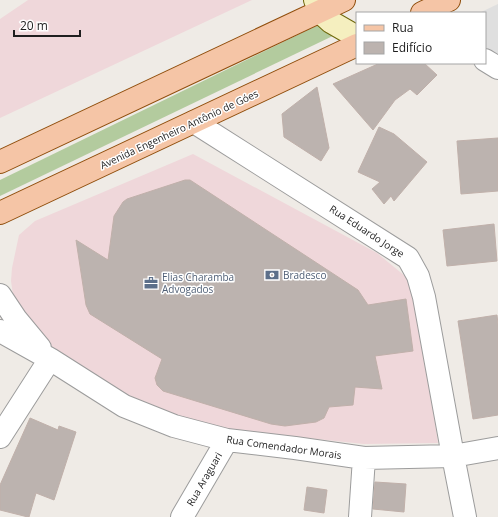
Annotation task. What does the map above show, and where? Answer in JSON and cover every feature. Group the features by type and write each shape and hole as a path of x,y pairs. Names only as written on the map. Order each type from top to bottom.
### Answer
{"main road":[{"path":"0,162 317,6 344,0"},
{"path":"317,6 331,22 356,37"},
{"name":"Avenida Engenheiro Antônio de Góes","path":"0,213 356,45"}],"street":[{"path":"486,61 498,68"},
{"name":"Rua Eduardo Jorge","path":"194,122 408,258 418,276 421,286 452,456 465,517"},
{"path":"0,295 16,319 50,359 0,437"},
{"name":"Rua Comendador Morais","path":"0,331 50,359 124,406 174,426 226,440 364,458 452,456 498,448"},
{"name":"Rua Araguari","path":"182,517 226,440"},
{"path":"360,517 364,458"}],"shaded area":[{"path":"28,0 252,0 0,118 0,19"},
{"path":"498,4 498,56 486,50 486,12 481,12"},
{"path":"193,154 377,253 405,276 413,287 417,301 438,443 364,444 230,430 178,416 128,398 57,356 23,315 13,295 11,281 12,268 19,235 35,221"}],"green space":[{"path":"322,23 339,33 0,196 0,180"}],"building":[{"path":"378,64 425,64 437,75 417,95 410,89 395,100 373,130 333,84"},
{"path":"317,87 329,148 321,161 284,137 282,114"},
{"path":"379,127 394,134 427,162 394,201 391,196 384,204 372,189 380,182 358,172"},
{"path":"498,138 498,191 461,194 457,141"},
{"path":"185,180 190,180 358,290 368,305 406,299 413,351 375,356 382,389 355,387 353,405 329,407 324,418 316,422 285,426 271,424 163,391 157,385 155,378 162,359 90,314 86,305 76,240 108,260 114,216 123,202 127,199"},
{"path":"494,224 497,261 447,266 443,230"},
{"path":"497,315 498,415 473,419 458,321"},
{"path":"30,418 58,430 59,426 76,432 54,500 36,493 28,517 0,510 0,485"},
{"path":"375,482 406,484 404,512 373,509"},
{"path":"307,487 327,490 324,513 304,510"}],"place":[{"name":"Bradesco","path":"272,275"},
{"name":"Elias Charamba Advogados","path":"151,283"}]}
